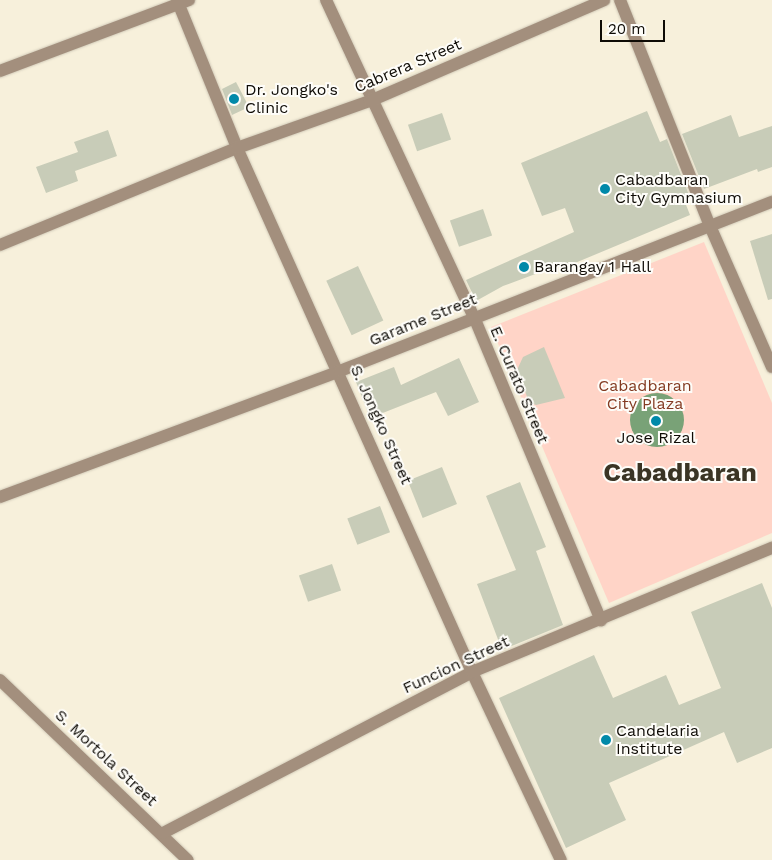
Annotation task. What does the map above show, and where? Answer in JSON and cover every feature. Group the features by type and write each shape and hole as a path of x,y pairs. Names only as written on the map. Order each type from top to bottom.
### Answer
{"street":[{"name":"E. Curato Street","path":"326,0 370,101 474,317 601,622"},
{"name":"Cabrera Street","path":"0,245 237,148 370,101 604,0"},
{"path":"620,0 710,226 772,367"},
{"path":"0,71 181,1"},
{"name":"S. Jongko Street","path":"181,1 237,148 340,371 472,672 561,860"},
{"name":"Garame Street","path":"0,497 340,371 772,202"},
{"name":"Funcion Street","path":"163,833 472,672 601,622 772,548"},
{"name":"S. Mortola Street","path":"0,680 163,833 188,860"}],"green space":[{"name":"Cabadbaran City Plaza","path":"704,242 772,403 772,533 609,603 491,327"}],"shaded area":[{"path":"652,393 662,393 672,397 680,405 684,420 680,435 672,443 662,447 652,447 642,443 634,435 630,425 630,415 634,405 642,397"}],"building":[{"name":"Dr. Jongko's Clinic","path":"236,82 249,107 232,115 222,89"},
{"name":"Cabadbaran City Gymnasium","path":"647,111 660,142 667,139 689,195 683,197 690,215 563,268 562,264 503,286 476,301 466,280 574,232 565,208 542,216 521,163"},
{"path":"442,113 451,139 417,151 408,125"},
{"path":"731,115 739,137 772,126 772,167 758,172 757,169 704,189 682,134"},
{"path":"108,130 117,156 75,171 78,181 46,193 36,167 78,152 74,142"},
{"path":"483,209 492,235 459,247 450,220"},
{"path":"772,234 772,299 768,300 750,241"},
{"path":"358,266 383,320 352,335 326,281"},
{"path":"544,347 565,398 536,405 529,402 517,370 523,357"},
{"path":"459,358 479,402 448,416 436,392 370,418 356,382 394,367 401,385"},
{"path":"442,467 457,504 423,518 408,481"},
{"path":"520,482 546,547 536,551 563,625 502,650 477,584 516,570 486,496"},
{"path":"380,506 390,532 357,545 347,519"},
{"path":"332,564 341,590 308,602 299,575"},
{"name":"Candelaria Institute","path":"762,583 772,608 772,748 737,763 724,732 609,783 626,820 566,848 499,698 594,655 613,698 666,675 679,705 721,688 691,612"}],"place":[{"name":"Dr. Jongko's Clinic","path":"234,99"},
{"name":"Cabadbaran City Gymnasium","path":"605,189"},
{"name":"Barangay 1 Hall","path":"524,267"},
{"name":"Jose Rizal","path":"656,421"},
{"name":"Candelaria Institute","path":"606,740"}],"district":[{"name":"Cabadbaran","path":"680,473"}]}
